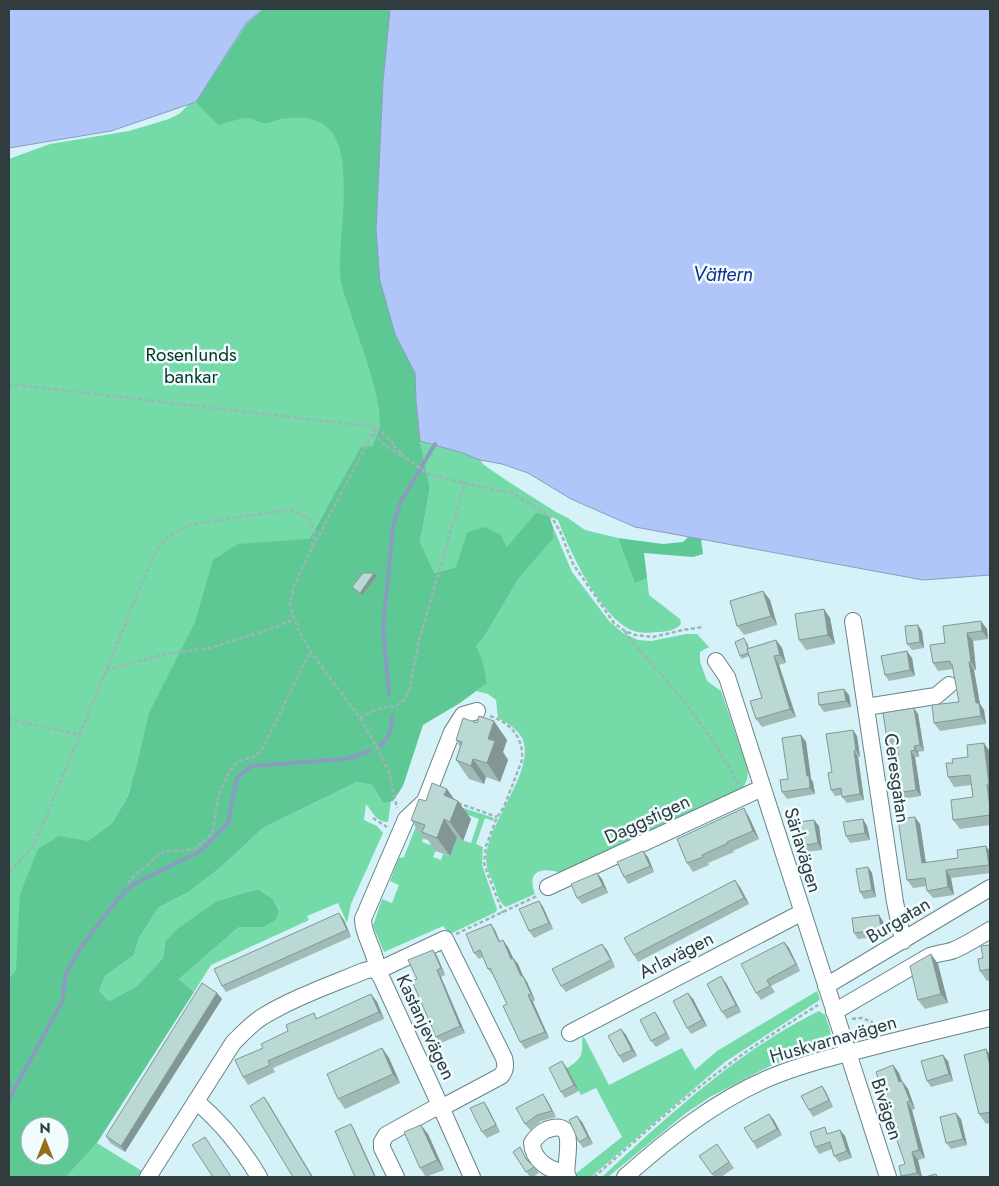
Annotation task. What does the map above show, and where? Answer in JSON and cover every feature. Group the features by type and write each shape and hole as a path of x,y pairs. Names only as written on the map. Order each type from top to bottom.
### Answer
{"street":[{"name":"Ceresgatan","path":"853,621 895,902 903,941"},
{"name":"Särlavägen","path":"716,660 727,677 848,1053"},
{"path":"866,707 936,696 949,685"},
{"path":"396,1177 382,1148 382,1142 386,1135 501,1076 505,1072 504,1058 445,939 377,971 376,957 363,925 363,919 406,818 425,800 452,732 463,715 478,712"},
{"name":"Daggstigen","path":"548,887 762,788"},
{"name":"Burgatan","path":"830,999 903,941 990,888"},
{"name":"Arlavägen","path":"570,1033 802,913"},
{"path":"830,999 930,956 957,949 990,930"},
{"name":"Kastanjevägen","path":"148,1177 233,1043 246,1029 260,1018 280,1007 372,969 377,971 441,1106 472,1177"},
{"name":"Huskvarnavägen","path":"625,1177 663,1144 694,1121 730,1098 768,1079 807,1064 990,1018"},
{"name":"Bivägen","path":"848,1053 888,1177"},
{"path":"196,1101 224,1127 244,1152 259,1177"}],"path":[{"path":"9,384 376,427 393,443 392,445 429,475 514,494 545,513 554,521 560,531 573,564 614,623 625,631 635,635 653,637 703,627"},
{"path":"376,427 294,585 290,606 294,619 311,652 360,718 377,747 389,772 398,812"},
{"path":"373,433 383,444 409,460"},
{"path":"360,718 377,709 396,706 404,700 409,691 419,641 436,588 465,482"},
{"path":"9,872 32,848 154,554 166,539 188,524 288,510 301,514 311,521 315,532 311,551"},
{"path":"106,670 166,654 210,648 276,627 294,619"},
{"path":"625,631 630,640 684,701 709,734 723,755 744,796"},
{"path":"128,884 130,880 161,853 195,849 210,836 213,830 219,793 228,775 239,761 254,757 263,748 311,652"},
{"path":"478,712 497,718 518,735 521,742 522,760 504,807 497,817 486,846 484,862 503,913"},
{"path":"9,719 80,735"},
{"path":"454,802 497,817"},
{"path":"372,818 388,828"},
{"path":"445,939 533,899 548,887"},
{"path":"594,1177 658,1120 721,1070 773,1033 830,999"}],"green space":[{"path":"264,9 391,10 383,82 395,334 415,373 420,441 430,488 420,542 434,573 456,567 467,533 483,527 500,534 507,547 536,513 549,516 554,538 519,578 484,637 476,646 483,663 487,683 460,703 423,725 403,786 393,801 383,803 372,785 357,782 263,828 221,867 190,891 158,908 139,938 134,955 105,976 99,991 109,1001 137,986 163,958 165,942 177,929 217,901 258,889 273,899 279,910 276,920 264,927 239,927 179,979 194,992 97,1143 66,1177 9,1177 9,979 16,969 20,894 38,849 59,836 88,841 112,823 127,798 149,713 195,622 213,560 238,544 309,539 361,447 373,446 380,427 377,397 344,293 340,274 344,178 338,142 325,125 300,117 280,119 269,123 244,118 218,125 196,102 247,23"},
{"name":"Rosenlunds bankar","path":"368,9 365,199 410,411 325,510 309,539 130,787 127,798 112,823 88,841 9,979 9,159 50,144 129,131 169,119 179,114 214,80"},
{"path":"420,441 460,452 480,460 484,465 512,484 585,530 618,538 635,582 647,578 649,595 680,619 681,624 670,631 649,633 637,632 624,626 600,601 579,567 558,520 549,516 507,547 456,567 433,573 420,542 430,488"},
{"path":"553,527 572,572 609,621 623,633 638,640 651,641 686,634 697,634 709,647 700,652 700,662 707,681 721,691 748,770 747,779 742,791 562,873 548,870 538,872 534,875 533,879 535,894 506,907 498,897 486,859 493,830 521,771 524,744 518,732 498,718 496,700 488,694 476,691 487,682 476,646 484,637 519,578 554,538"},
{"path":"688,537 701,539 703,554 693,557 644,553 647,578 635,583 618,538 663,544 683,542"},
{"path":"357,782 372,785 383,803 391,801 388,822 377,818 366,804 364,820 377,826 383,833 351,904 347,923 338,903 307,916 309,920 211,965 194,992 179,979 239,927 264,927 276,920 279,909 273,899 258,889 217,901 165,942 163,958 137,986 109,1001 99,991 105,976 134,955 139,938 158,908 190,891 221,867 263,828"},
{"path":"460,807 494,818 493,821 485,818 476,844 483,847 482,865 497,909 496,912 450,934 443,926 384,952 373,926 382,899 392,903 399,885 390,881 399,858 404,857 420,816 426,831 422,842 437,847 433,857 441,860 443,854 450,856 457,838 471,843 479,819 458,811"},
{"path":"817,991 820,999 818,1001 725,1062 591,1177 574,1177 574,1175 622,1137 596,1088 581,1095 567,1068 579,1059 582,1049 582,1038 584,1037 609,1085 682,1048 695,1070 717,1051"},
{"path":"819,1011 825,1015 830,1031 831,1040 828,1047 770,1066 710,1097 686,1113 608,1177 602,1177 678,1108 732,1065 789,1027"},
{"path":"97,1143 142,1171 138,1177 66,1177"}],"water":[{"path":"9,9 264,9 246,23 196,102 111,131 9,148"},
{"name":"Vättern","path":"390,9 990,9 990,575 923,580 635,527 571,499 528,473 420,441 415,373 395,334 380,281 376,230 383,82"}],"building":[{"path":"363,573 374,573 360,593 352,587"},
{"path":"763,591 771,616 737,626 730,601"},
{"path":"824,609 828,635 799,640 795,614"},
{"path":"981,621 982,631 967,633 971,662 969,662 976,703 979,703 981,716 934,723 932,705 959,702 952,664 950,664 950,661 933,663 930,645 945,643 943,626"},
{"path":"918,625 920,642 907,644 905,626"},
{"path":"744,638 748,653 740,656 735,642"},
{"path":"776,640 780,655 774,656 790,709 756,719 750,701 762,698 747,649"},
{"path":"907,651 910,670 885,675 881,656"},
{"path":"844,689 846,701 819,705 818,693"},
{"path":"914,708 920,745 914,746 915,750 911,751 916,790 897,793 892,763 899,761 896,738 887,739 883,713"},
{"path":"479,716 494,721 488,739 495,741 487,763 473,759 471,766 456,760 462,742 456,740 463,718 477,723"},
{"path":"853,730 860,794 842,797 841,788 831,790 828,773 832,772 826,734"},
{"path":"801,735 810,788 782,792 780,780 788,779 782,738"},
{"path":"984,743 989,784 987,784 990,815 953,820 951,800 973,797 970,775 948,777 946,763 953,763 952,759 968,757 967,745"},
{"path":"432,783 447,789 444,795 458,801 450,822 444,819 437,838 422,832 425,825 411,820 419,799 426,801"},
{"path":"744,808 753,831 702,855 703,857 687,863 677,839"},
{"path":"915,817 922,863 958,858 957,850 986,846 989,865 946,870 948,887 927,891 925,878 907,880 898,819"},
{"path":"863,819 865,833 846,836 843,822"},
{"path":"814,820 818,843 800,846 798,834 794,835 792,823"},
{"path":"643,851 650,866 624,877 617,862"},
{"path":"868,867 872,890 860,892 856,869"},
{"path":"597,873 603,886 577,898 571,884"},
{"path":"735,880 744,898 634,955 624,938"},
{"path":"539,901 549,923 529,931 519,909"},
{"path":"339,913 347,930 222,986 214,969"},
{"path":"879,915 881,929 854,933 852,918"},
{"path":"491,924 499,942 503,940 511,959 513,958 521,976 523,976 531,994 528,995 545,1032 520,1042 503,1006 507,1004 490,968 488,969 480,950 474,953 466,934"},
{"path":"784,942 796,964 767,980 770,986 756,993 741,964"},
{"path":"602,944 611,960 561,986 552,969"},
{"path":"990,945 990,969 980,971 978,959 983,958 981,946"},
{"path":"433,950 441,968 437,970 460,1026 436,1037 412,981 417,979 408,960"},
{"path":"931,954 941,994 918,1000 910,966"},
{"path":"721,976 736,1005 722,1012 707,984"},
{"path":"202,983 217,993 121,1146 106,1136"},
{"path":"688,993 702,1020 687,1028 673,1001"},
{"path":"371,994 379,1012 268,1061 270,1065 243,1077 235,1060 263,1048 261,1044 288,1031 286,1025 314,1013 316,1019"},
{"path":"655,1012 666,1033 651,1041 640,1020"},
{"path":"621,1029 632,1050 619,1056 608,1036"},
{"path":"382,1048 393,1074 338,1099 327,1074"},
{"path":"986,1049 990,1066 990,1112 979,1114 964,1055"},
{"path":"943,1055 949,1074 927,1081 921,1061"},
{"path":"562,1061 574,1085 561,1092 549,1068"},
{"path":"893,1065 899,1082 902,1081 910,1101 907,1102 919,1150 912,1152 917,1173 901,1176 899,1166 905,1164 895,1134 899,1133 876,1072"},
{"path":"822,1086 829,1100 809,1110 801,1096"},
{"path":"543,1094 552,1111 537,1115 525,1124 516,1108"},
{"path":"264,1097 312,1177 293,1177 250,1106"},
{"path":"484,1102 496,1125 482,1132 470,1108"},
{"path":"956,1113 963,1139 946,1143 940,1117"},
{"path":"769,1114 777,1129 753,1142 744,1128"},
{"path":"577,1116 588,1137 579,1142 569,1120"},
{"path":"351,1124 375,1177 355,1177 335,1131"},
{"path":"421,1125 437,1160 420,1168 404,1132"},
{"path":"825,1127 827,1134 840,1130 847,1151 834,1156 830,1142 815,1147 810,1132"},
{"path":"205,1137 231,1177 213,1177 192,1145"},
{"path":"717,1144 729,1162 712,1174 699,1156"},
{"path":"520,1147 526,1159 534,1167 526,1172 513,1152"},
{"path":"936,1174 937,1177 925,1177"}],"waterway":[{"path":"389,694 383,628 393,527 400,503 435,444"},
{"path":"380,746 390,732 392,716"},
{"path":"9,1099 62,1002 66,974 79,950 116,901 132,885 201,851 228,823 237,778 252,766 346,759 370,751"}]}
